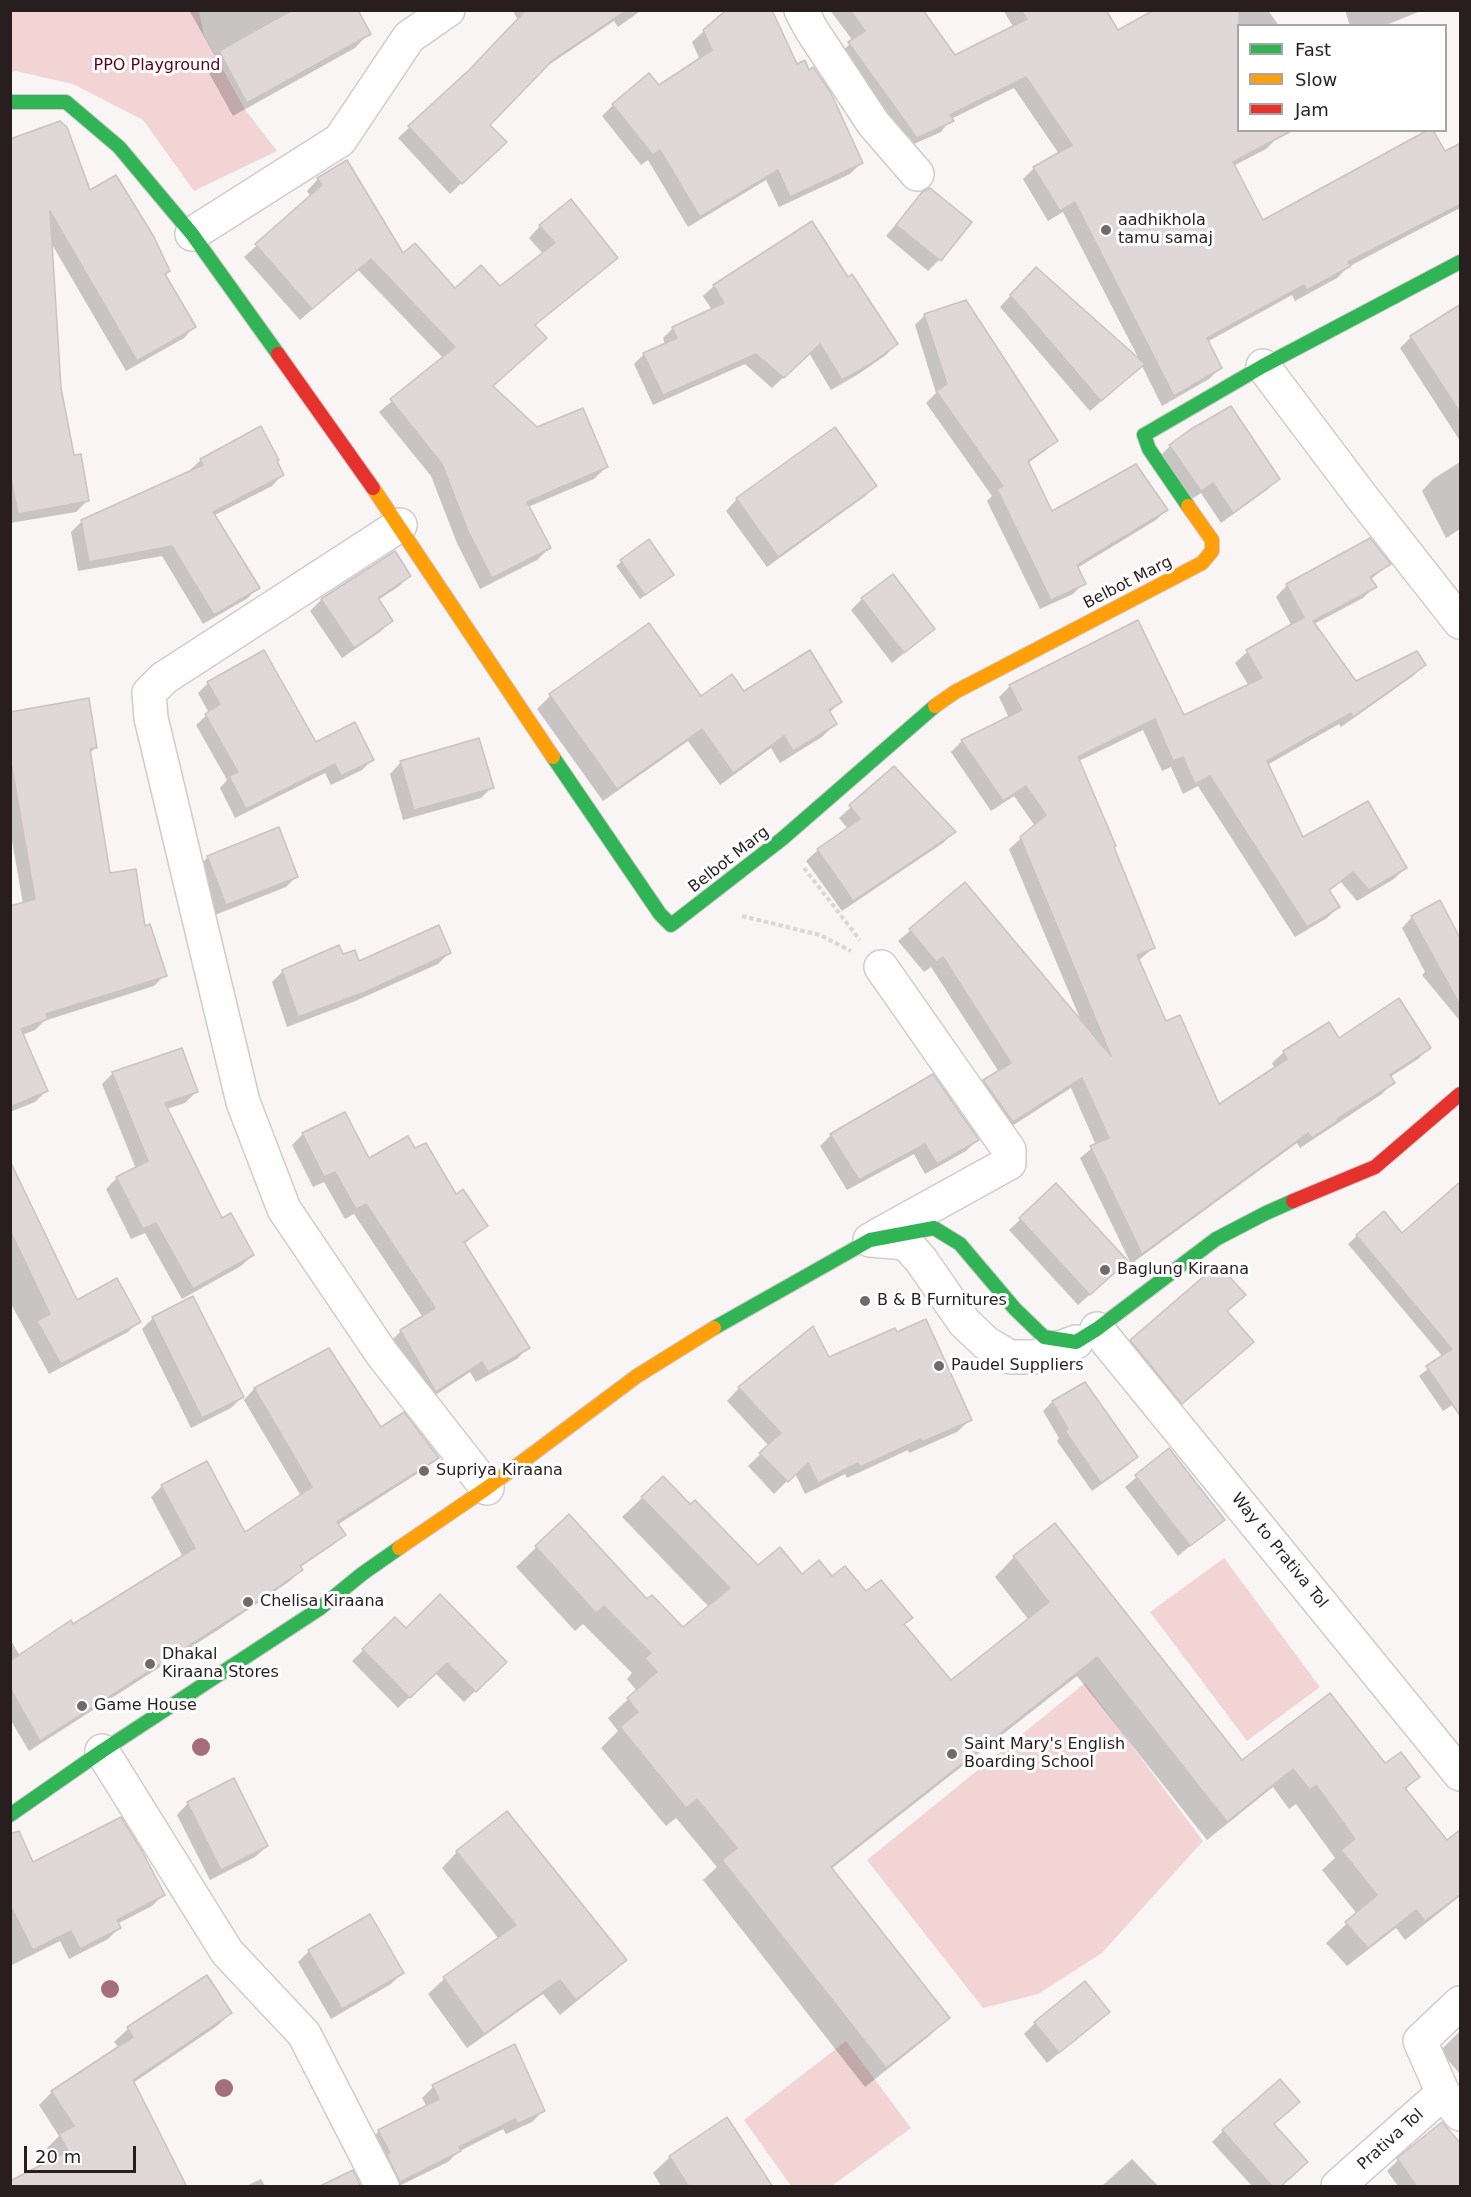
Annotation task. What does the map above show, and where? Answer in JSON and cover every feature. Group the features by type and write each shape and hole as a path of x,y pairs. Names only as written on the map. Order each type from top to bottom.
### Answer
{"street":[{"path":"192,234 340,140 409,37 448,10"},
{"path":"801,10 873,123 917,174"},
{"path":"10,102 66,102 119,147 192,234 400,525 164,678 149,693 150,718 243,1102 284,1209 382,1354 487,1488"},
{"name":"Belbot Marg","path":"400,525 581,800 660,914 671,925 782,839 928,710 955,692 1202,563 1212,551 1212,540 1149,448 1144,435 1263,366 1461,262"},
{"path":"1263,366 1361,496 1461,622"},
{"path":"10,1815 102,1751 320,1609 362,1574 487,1488 637,1376 680,1348 1009,1163 1009,1150 881,967"},
{"path":"870,1240 906,1244 921,1260 964,1322 986,1343 1010,1358 1035,1357 1086,1335 1216,1239 1266,1213 1375,1167 1461,1094"},
{"path":"870,1240 934,1228 960,1244 1015,1309 1044,1337 1086,1335"},
{"name":"Way to Prativa Tol","path":"1086,1335 1461,1774"},
{"path":"102,1751 226,1952 304,2034 382,2187"},
{"path":"1452,2103 1420,2041 1461,2003"},
{"name":"Prativa Tol","path":"1338,2187 1452,2103"}],"path":[{"path":"782,839 881,967"},
{"path":"698,905 820,935 881,967"}],"green space":[{"name":"PPO Playground","path":"11,10 199,11 204,35 244,108 277,151 194,191 143,120 73,84 11,72"},
{"path":"1224,1558 1320,1687 1247,1741 1150,1612"},
{"path":"1085,1683 1203,1841 1102,1953 1038,1994 983,2008 867,1860"},
{"path":"846,2041 911,2128 832,2186 791,2186 744,2120"}],"building":[{"path":"292,10 358,10 371,34 247,103 219,51"},
{"path":"526,10 627,10 553,60 490,125 507,142 462,184 408,126 469,70"},
{"path":"726,10 772,10 797,64 805,60 809,70 813,67 831,93 863,163 790,197 778,170 700,217 660,150 653,155 612,104 649,73 659,85 712,50 703,30"},
{"path":"850,10 923,10 955,55 1027,19 1021,10 1106,10 1118,30 1154,10 1239,10 1237,132 1289,132 1233,162 1263,220 1424,132 1434,132 1445,151 1461,143 1461,204 1348,262 1351,266 1307,290 1304,285 1207,338 1222,368 1174,396 1075,202 1060,211 1033,167 1072,145 1026,77 950,115 954,121 917,138 848,42 865,31"},
{"path":"60,121 67,127 90,190 116,175 154,237 170,271 165,274 196,327 137,361 50,211 61,388 74,455 81,454 89,501 18,514 10,473 10,139"},
{"path":"347,160 403,253 415,243 455,288 481,265 500,286 555,243 539,225 571,199 618,258 535,325 547,338 493,386 537,427 583,408 608,467 527,502 551,548 492,578 468,531 442,464 390,399 455,347 371,259 312,309 255,244 322,185 317,178"},
{"path":"930,188 972,222 941,261 896,225 922,192"},
{"path":"812,221 848,277 852,274 898,344 869,365 842,380 820,344 784,378 756,354 663,395 643,353 677,338 672,327 724,303 713,285"},
{"path":"1036,267 1145,364 1101,401 1010,295"},
{"path":"966,300 1058,441 1028,461 1052,511 1136,464 1168,510 1077,565 1086,584 1051,600 997,489 1003,486 936,391 947,384 924,314"},
{"path":"1461,304 1461,414 1410,336"},
{"path":"1231,406 1280,479 1233,513 1213,483 1201,491 1169,445 1191,429"},
{"path":"261,426 279,460 277,461 284,475 213,512 260,588 214,615 172,546 89,562 81,520 203,465 200,459"},
{"path":"835,427 877,486 778,557 736,498"},
{"path":"1370,538 1391,564 1370,577 1377,587 1313,621 1356,681 1417,651 1426,665 1353,717 1351,713 1267,761 1303,837 1368,801 1407,868 1369,890 1353,872 1329,890 1340,907 1307,927 1210,776 1195,784 1183,757 1173,761 1155,719 1078,757 1116,846 1114,847 1155,948 1137,955 1166,1021 1180,1015 1219,1104 1287,1059 1283,1051 1329,1022 1339,1038 1399,998 1431,1048 1390,1075 1395,1083 1337,1119 1338,1121 1312,1138 1308,1133 1142,1254 1090,1146 1109,1138 1082,1078 1013,1122 983,1080 1011,1063 943,957 936,962 909,929 965,882 1111,1056 1020,837 1046,815 1026,786 1003,801 961,740 1022,710 1009,685 1138,620 1184,715 1262,678 1246,650 1304,617 1286,584"},
{"path":"649,539 674,575 645,595 620,560"},
{"path":"395,551 411,576 378,598 393,621 354,648 321,599"},
{"path":"893,574 935,629 904,653 861,598"},
{"path":"649,623 701,696 732,674 744,691 810,650 842,702 829,710 837,724 793,751 784,736 733,773 702,729 617,789 549,694"},
{"path":"264,650 316,742 355,722 374,760 341,776 335,764 246,809 229,776 238,772 205,714 220,704 207,682"},
{"path":"89,698 97,748 90,749 110,873 136,869 145,926 150,924 167,976 46,1014 48,1019 21,1029 48,1091 10,1107 10,906 35,899 10,756 10,712"},
{"path":"479,738 494,788 414,810 400,761"},
{"path":"894,766 956,832 853,901 817,849 860,819 849,805"},
{"path":"279,827 298,877 226,905 207,856"},
{"path":"1440,900 1461,940 1461,1007 1411,916"},
{"path":"439,925 451,953 365,992 298,1017 282,970 339,945 343,954 355,950 359,961"},
{"path":"182,1048 198,1092 165,1103 222,1218 231,1213 254,1255 193,1289 156,1223 143,1229 116,1177 148,1161 112,1072"},
{"path":"933,1074 979,1140 937,1164 925,1144 859,1180 830,1134"},
{"path":"345,1112 369,1158 408,1136 415,1148 426,1143 456,1194 463,1189 488,1226 464,1242 530,1348 488,1372 482,1362 436,1392 400,1330 435,1308 366,1204 356,1209 335,1172 324,1177 302,1133"},
{"path":"10,1161 77,1300 117,1278 141,1322 61,1364 37,1321 50,1314 10,1230"},
{"path":"1461,1181 1461,1417 1426,1366 1452,1349 1356,1235 1384,1211 1402,1233"},
{"path":"1056,1183 1128,1261 1090,1295 1019,1218"},
{"path":"1218,1264 1246,1295 1227,1311 1254,1342 1182,1404 1130,1340"},
{"path":"193,1296 244,1397 202,1418 152,1317"},
{"path":"926,1319 972,1420 922,1442 921,1439 860,1467 858,1463 818,1483 808,1463 788,1482 759,1453 781,1433 738,1387 813,1326 829,1357 895,1328 897,1332"},
{"path":"329,1348 381,1427 404,1412 439,1458 337,1522 346,1535 300,1566 303,1570 40,1741 10,1688 10,1661 71,1620 73,1624 195,1548 161,1485 207,1461 245,1532 312,1487 254,1388"},
{"path":"1085,1382 1138,1457 1101,1483 1065,1431 1068,1429 1052,1401"},
{"path":"1169,1448 1225,1520 1190,1546 1135,1475"},
{"path":"663,1476 690,1504 695,1500 758,1565 780,1547 802,1574 819,1560 832,1576 845,1566 866,1591 881,1580 913,1618 904,1624 951,1680 1049,1602 1013,1556 1055,1523 1242,1760 1330,1693 1385,1763 1401,1752 1420,1777 1405,1788 1447,1840 1461,1829 1461,1894 1425,1921 1416,1910 1368,1948 1345,1922 1377,1895 1341,1850 1355,1839 1316,1785 1310,1790 1293,1769 1227,1822 1097,1657 831,1867 950,2018 886,2068 722,1860 737,1848 697,1799 686,1808 620,1727 638,1712 627,1698 657,1672 645,1658 651,1653 604,1606 596,1613 535,1546 569,1514 647,1599 652,1595 683,1627 730,1588 641,1497"},
{"path":"440,1594 507,1662 476,1692 447,1663 410,1698 362,1649 395,1617 406,1628"},
{"path":"234,1778 268,1846 221,1870 187,1802"},
{"path":"507,1811 627,1960 576,2000 560,1980 484,2034 443,1977 516,1925 456,1851"},
{"path":"121,1817 165,1895 117,1920 121,1928 80,1949 71,1931 33,1950 10,1905 10,1834 19,1831 33,1862"},
{"path":"370,1914 404,1973 342,2009 308,1950"},
{"path":"207,1975 232,2013 133,2080 187,2187 10,2187 10,2181 68,2151 59,2134 74,2126 51,2091 133,2037 127,2027"},
{"path":"1085,1981 1110,2012 1059,2053 1034,2022"},
{"path":"515,2044 545,2111 517,2124 515,2119 459,2147 461,2151 400,2182 387,2155 390,2153 378,2130 439,2099 432,2085"},
{"path":"1280,2079 1300,2102 1274,2124 1308,2162 1280,2187 1273,2187 1222,2130"},
{"path":"727,2117 773,2187 689,2187 669,2156"},
{"path":"1442,2122 1461,2144 1461,2187 1417,2187 1397,2158"},
{"path":"353,2170 361,2187 318,2187"}],"traffic: fast":[{"path":"10,102 66,102 119,147 192,234 278,354"},
{"path":"1188,506 1149,449 1144,435 1263,366 1460,262"},
{"path":"553,757 660,914 671,925 782,839 935,706"},
{"path":"714,1328 870,1240 934,1228 960,1244 1015,1309 1044,1337 1076,1342 1097,1329 1216,1239 1293,1201"},
{"path":"10,1815 102,1751 319,1609 399,1548"}],"traffic: slow":[{"path":"373,488 553,757"},
{"path":"935,706 955,692 1202,563 1212,551 1212,540 1188,506"},
{"path":"399,1548 487,1488 637,1376 714,1328"}],"traffic: jam":[{"path":"278,354 373,488"},
{"path":"1293,1201 1375,1167 1460,1094"}],"place":[{"name":"aadhikhola tamu samaj","path":"1106,230"},
{"name":"Baglung Kiraana","path":"1105,1270"},
{"name":"B & B Furnitures","path":"865,1301"},
{"name":"Paudel Suppliers","path":"939,1366"},
{"name":"Supriya Kiraana","path":"424,1471"},
{"name":"Chelisa Kiraana","path":"248,1602"},
{"name":"Dhakal Kiraana Stores","path":"150,1664"},
{"name":"Game House","path":"82,1706"},
{"name":"Saint Mary's English Boarding School","path":"952,1754"}]}
